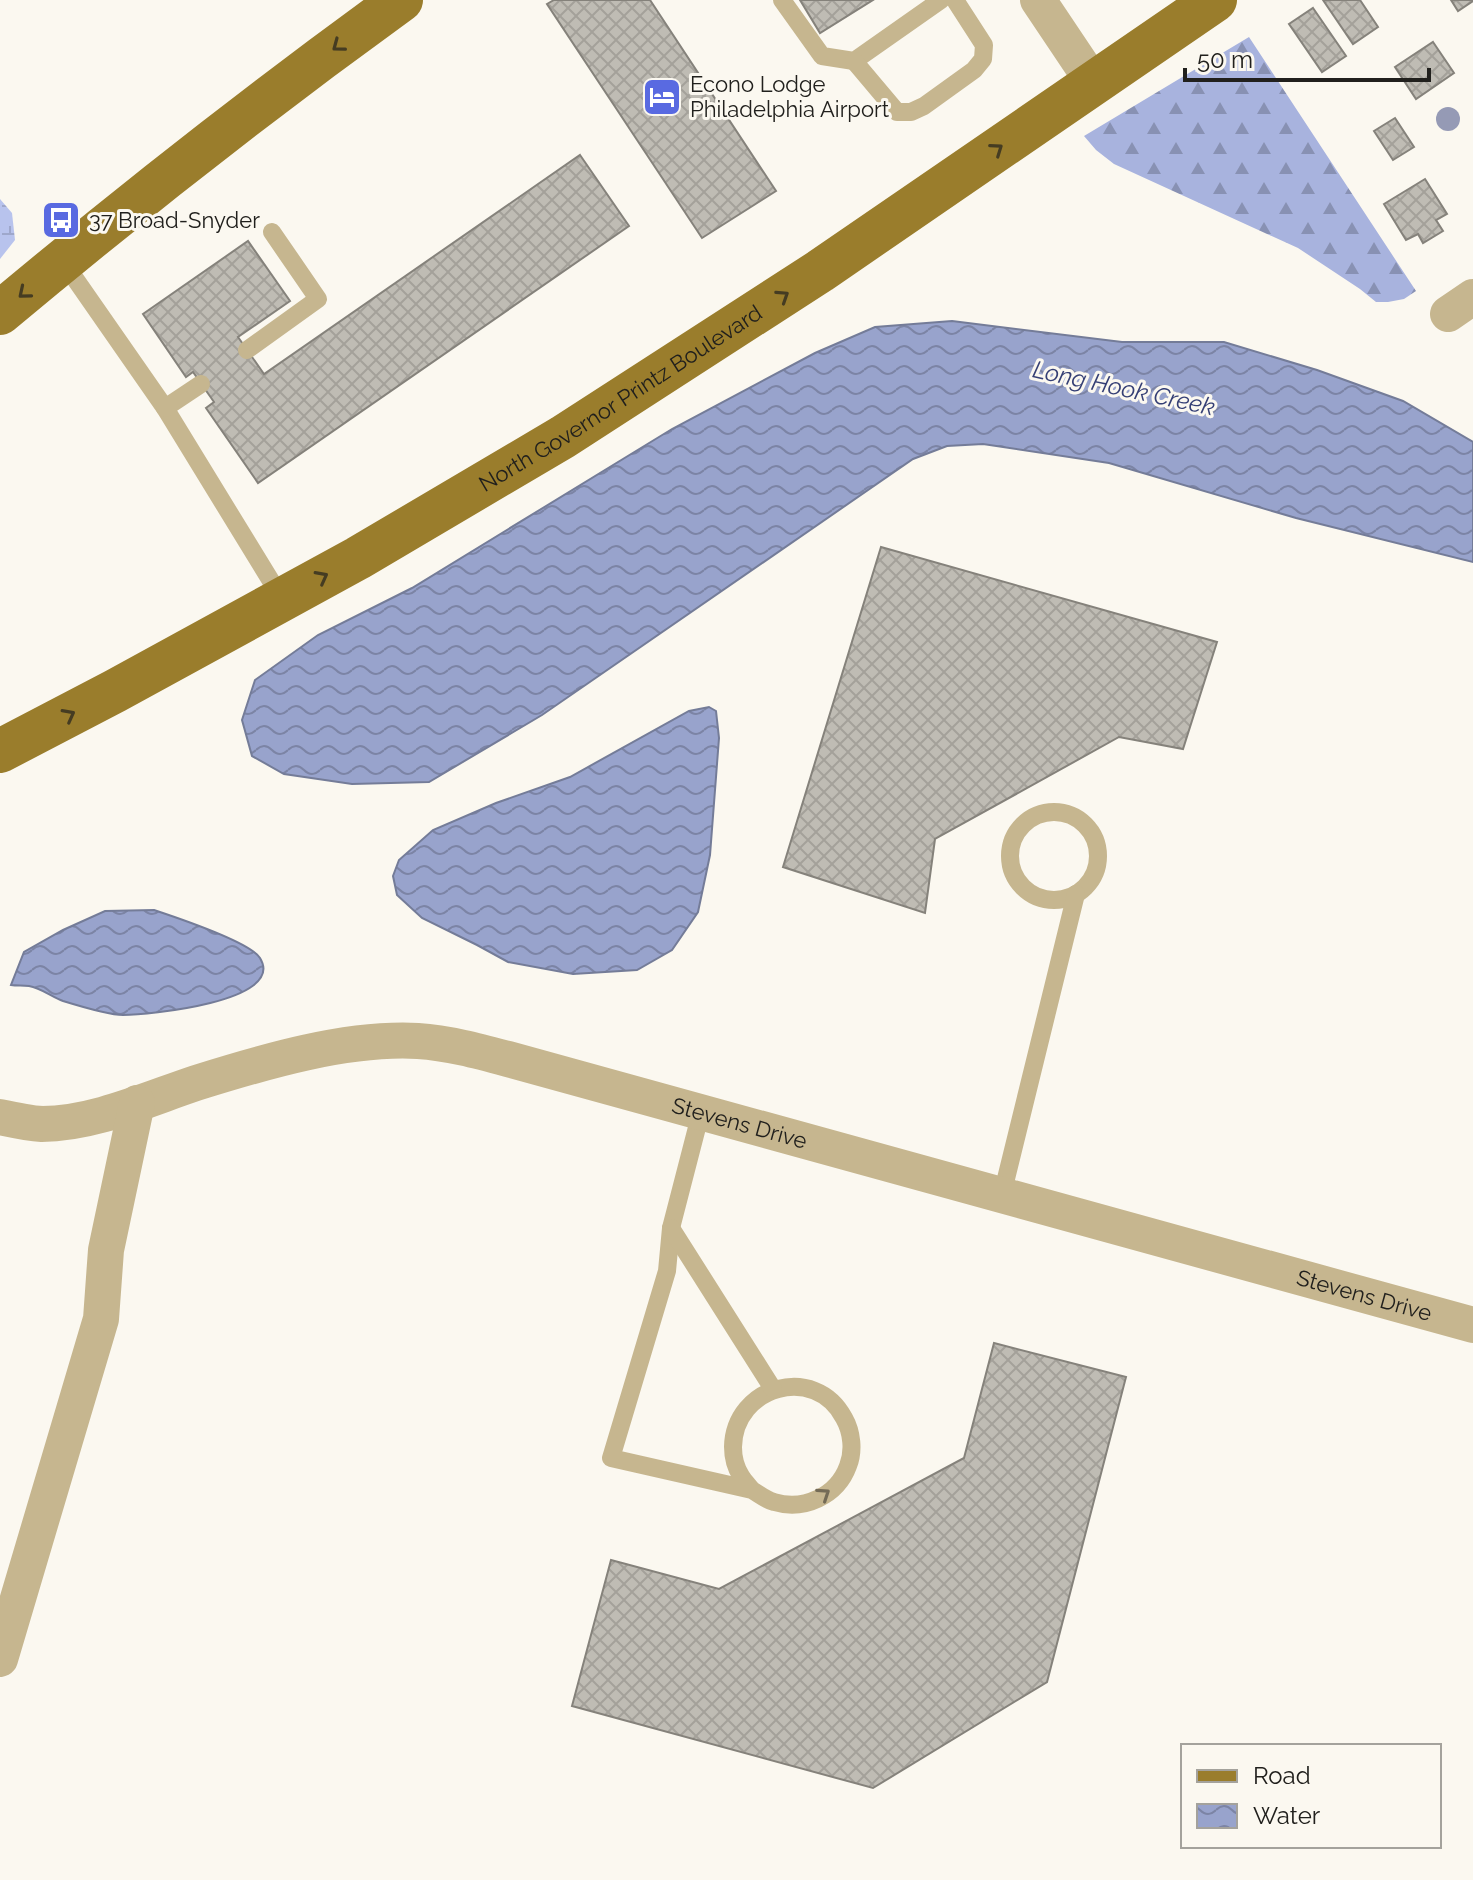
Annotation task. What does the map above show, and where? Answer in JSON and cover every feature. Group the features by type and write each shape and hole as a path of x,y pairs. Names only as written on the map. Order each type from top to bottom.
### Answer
{"main road":[{"path":"0,313 62,260 401,0"},
{"name":"North Governor Printz Boulevard","path":"0,751 399,534 575,429 820,271 1215,0"}],"street":[{"path":"1038,0 1093,82"},
{"name":"Stevens Drive","path":"0,1117 40,1124 75,1120 291,1057 365,1043 419,1041 473,1050 1473,1325"},
{"path":"0,1659 101,1319 106,1250 137,1103"}],"lane":[{"path":"782,0 822,56 854,61 897,112 911,112 924,106 974,70 983,59 984,45 955,0"},
{"path":"854,61 941,0"},
{"path":"247,350 318,299 272,232"},
{"path":"62,260 165,408 282,599"},
{"path":"165,408 201,384"},
{"path":"1002,1195 1076,894 1095,873 1098,860 1092,833 1083,823 1057,812 1044,813 1031,819 1012,842 1010,857 1020,884 1046,900 1076,894"},
{"path":"701,1112 671,1228 667,1271 611,1458 752,1490 770,1501 790,1506 811,1502 828,1494 841,1481 849,1464 852,1445 849,1427 827,1397 810,1389 792,1386 773,1389 755,1399 741,1415 733,1434 733,1455 739,1474 752,1490"},
{"path":"671,1228 773,1389"}],"green space":[{"path":"1249,37 1416,291 1404,299 1376,302 1298,248 1114,164 1084,136"},
{"path":"0,199 12,213 15,240 0,259"}],"water":[{"name":"Long Hook Creek","path":"952,321 1122,342 1224,342 1317,370 1403,401 1473,442 1473,562 1296,518 1109,463 983,444 947,446 913,459 542,715 429,782 352,784 284,774 252,756 242,720 255,680 318,635 412,588 672,429 815,353 875,327"},
{"path":"709,707 716,711 719,738 710,855 698,912 672,950 637,970 573,974 508,962 422,918 397,895 393,876 399,860 433,830 496,803 570,777 689,711"},
{"path":"154,910 242,945 260,958 263,973 253,985 210,1003 123,1015 63,1001 33,987 11,985 24,952 63,930 105,911"}],"building":[{"name":"Econo Lodge Philadelphia Airport","path":"554,0 650,0 776,191 702,238 547,4"},
{"path":"800,0 873,0 820,33"},
{"path":"1323,0 1360,0 1378,27 1353,44"},
{"path":"1451,0 1473,0 1473,1 1458,11"},
{"path":"1313,8 1346,56 1322,72 1289,24"},
{"path":"1433,42 1454,73 1416,99 1395,67"},
{"path":"1395,118 1414,147 1393,160 1374,131"},
{"path":"580,155 629,226 258,483 206,408 214,402 193,372 186,377 143,314 248,241 290,301 238,337 264,374"},
{"path":"1425,179 1447,214 1436,220 1443,231 1423,243 1418,234 1406,240 1384,204"},
{"path":"881,547 1217,642 1183,749 1119,737 935,839 925,913 783,867"},
{"path":"994,1343 1126,1377 1047,1682 873,1788 572,1706 611,1560 719,1589 964,1458"}],"place":[{"name":"Econo Lodge Philadelphia Airport","path":"662,97"},
{"name":"37 Broad-Snyder","path":"61,220"}]}
